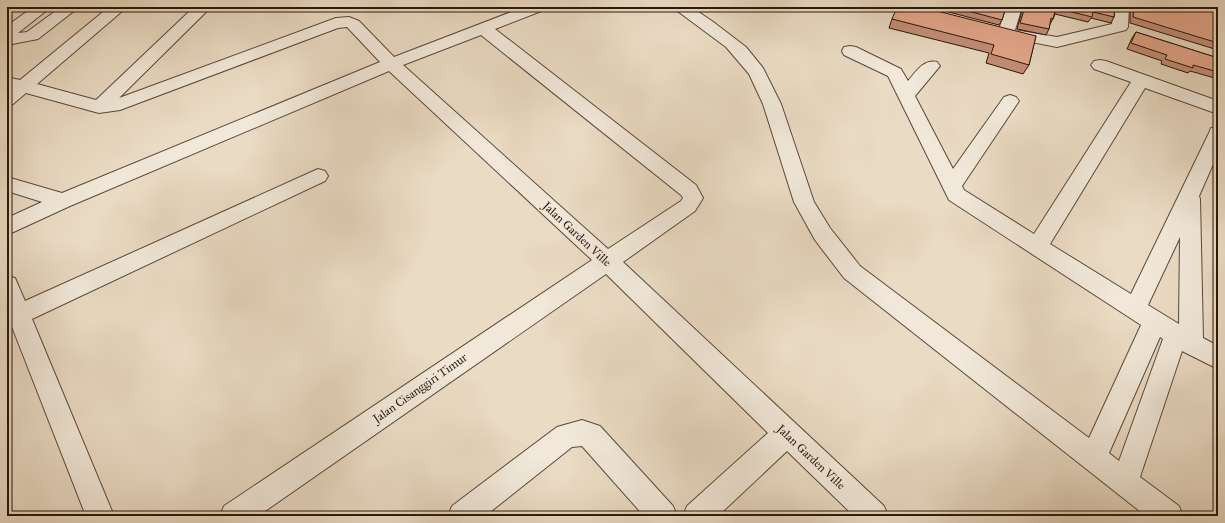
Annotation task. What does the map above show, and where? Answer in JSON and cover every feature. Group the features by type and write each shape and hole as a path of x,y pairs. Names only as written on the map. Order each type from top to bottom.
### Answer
{"street":[{"path":"7,34 43,7"},
{"path":"7,40 32,36 71,7"},
{"path":"7,100 119,7"},
{"path":"7,82 99,107 202,7"},
{"path":"7,227 63,201 391,64 538,7"},
{"path":"680,7 722,34 748,60 766,89 800,192 822,235 852,272 1169,516"},
{"path":"1014,7 998,31 1057,42 1127,30 1121,7"},
{"name":"Jalan Garden Ville","path":"99,107 120,104 336,22 349,22 353,24 391,64 607,261 786,434 874,516"},
{"name":"Jalan Cisanggiri Timur","path":"234,516 570,284 607,261 688,206 693,198 689,190 483,28"},
{"path":"850,51 895,73 956,194 1183,340 1218,358"},
{"path":"1100,65 1218,108"},
{"path":"906,95 931,66"},
{"path":"1037,246 1141,80"},
{"path":"951,186 1010,101"},
{"path":"1093,458 1190,193 1218,133"},
{"path":"19,314 318,176"},
{"path":"7,184 63,201"},
{"path":"1125,482 1183,340 1190,193"},
{"path":"7,285 100,516"},
{"path":"462,516 566,436 582,433 591,435 663,516"},
{"path":"697,516 786,434"}],"building":[{"path":"897,7 921,7 1036,36 1029,65 991,54 994,45 892,19"},
{"path":"953,7 1006,7 1002,20"},
{"path":"1025,7 1115,7 1114,17 1093,12 1092,17 1056,8 1053,19 1051,18 1049,29 1020,23"},
{"path":"1134,7 1218,7 1218,43 1133,17"},
{"path":"1136,32 1218,58 1218,72 1193,65 1193,68 1165,59 1167,55 1131,43"}]}
